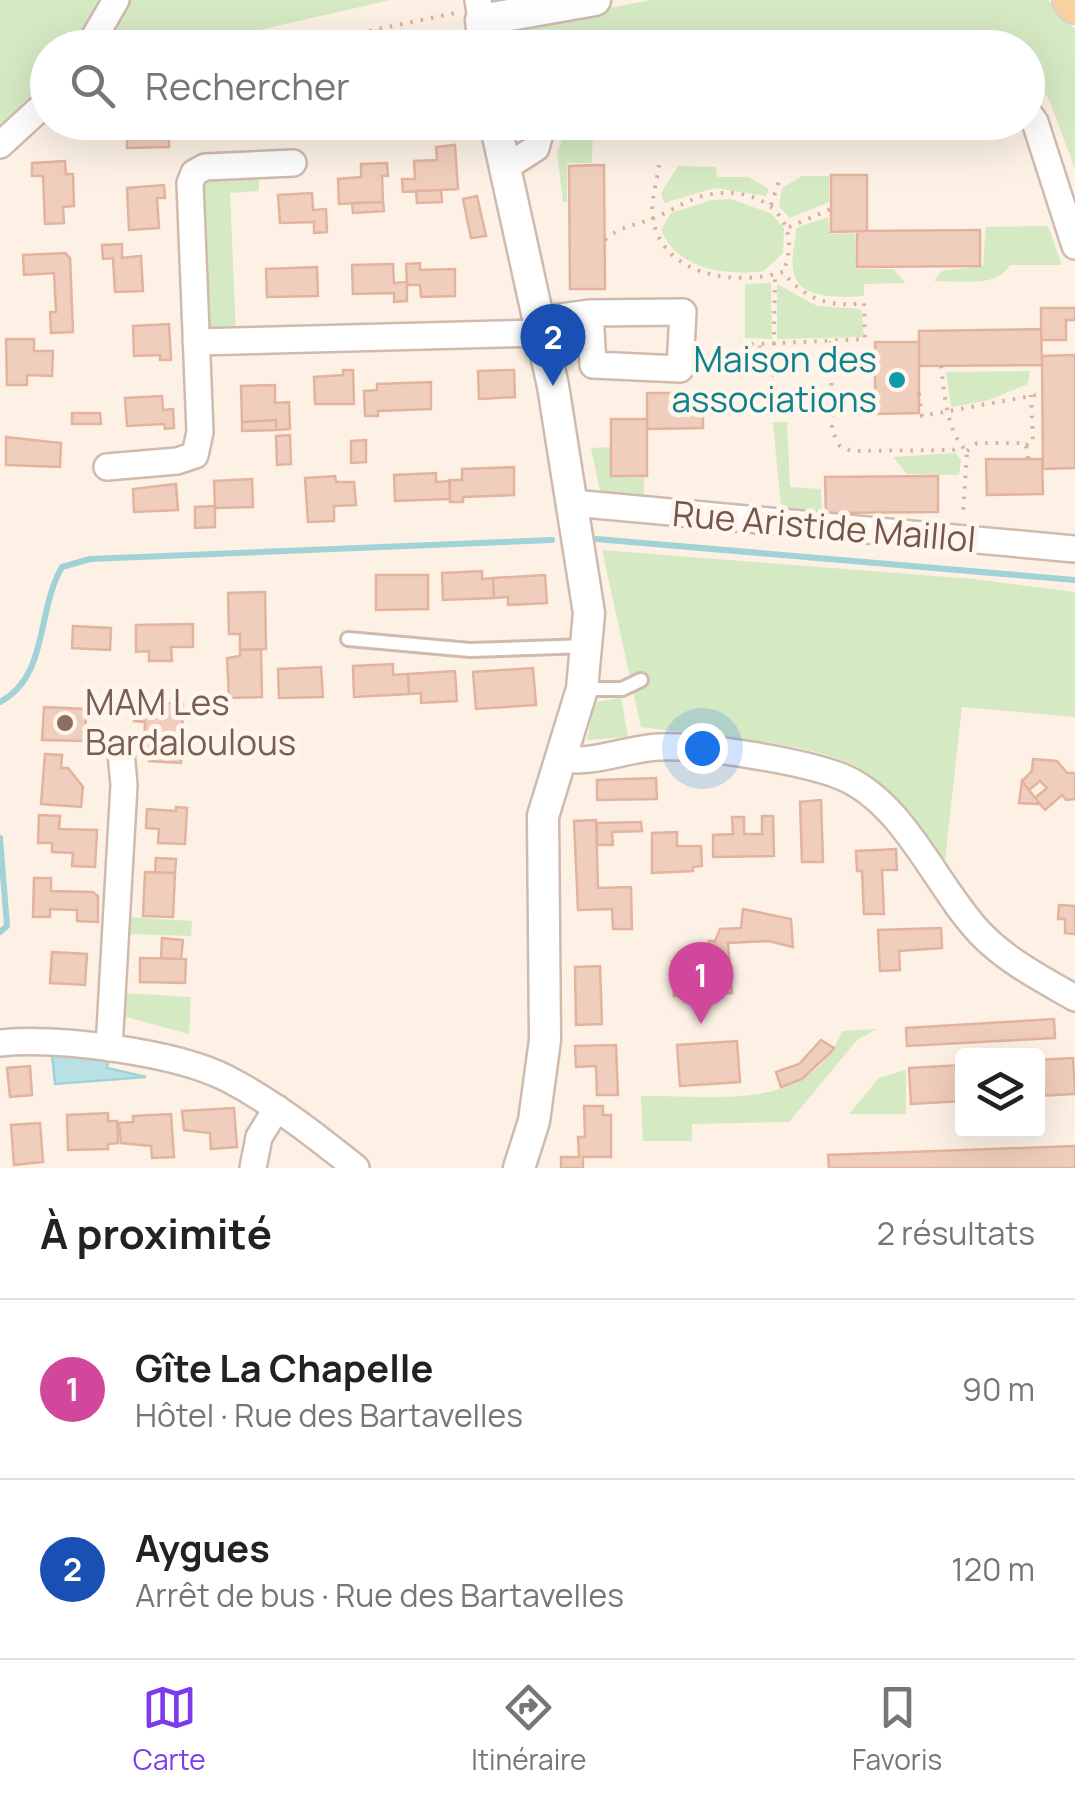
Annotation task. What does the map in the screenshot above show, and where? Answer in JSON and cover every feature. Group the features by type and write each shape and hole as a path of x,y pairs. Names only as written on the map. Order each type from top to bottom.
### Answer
{"street":[{"path":"98,30 116,0"},
{"path":"480,19 595,0"},
{"path":"0,145 30,118"},
{"path":"498,140 540,326 589,612 589,646 582,689 542,816 545,1040 534,1121 518,1168"},
{"path":"503,169 536,148 538,140"},
{"path":"1038,140 1075,246"},
{"path":"108,467 178,461 194,455 200,432 190,183 194,173 205,167 294,163"},
{"path":"196,342 540,326 590,314"},
{"name":"Rue Aristide Maillol","path":"572,503 1075,549"},
{"path":"563,759 581,762 661,747 809,767 844,777 876,799 982,935 1016,963 1075,998"},
{"path":"109,1048 124,784 121,752"},
{"path":"0,1044 44,1041 109,1048 225,1077 276,1108 356,1168"},
{"path":"253,1168 259,1138 276,1108"}],"lane":[{"path":"348,639 470,650 589,646"},
{"path":"582,689 622,689 642,680"}],"path":[{"path":"407,30 480,19"},
{"path":"659,165 653,219 670,254 707,274 784,272"},
{"path":"771,205 779,181"},
{"path":"605,240 618,228 653,219 689,200 714,193 771,205 789,227 790,257 784,272"},
{"path":"789,227 831,209"},
{"path":"738,345 866,340 864,302 833,304 815,299 796,288 784,272"},
{"path":"774,345 775,274"},
{"path":"831,341 832,431 840,446 880,452 953,450 960,445"},
{"path":"758,346 775,378 775,406 790,406"},
{"path":"941,366 960,445 968,452"},
{"path":"920,394 922,416 1042,394"},
{"path":"962,540 968,452 977,443 1033,442 1031,394"},
{"path":"1026,445 1028,459"}],"green space":[{"path":"0,0 104,0 85,30 30,30 30,100 0,134"},
{"path":"130,0 390,0 260,30 111,30"},
{"path":"651,0 1048,0 1075,29 1075,169 1045,93 1045,30 509,30"},
{"path":"562,140 593,140 592,163 567,163 567,202 563,202 557,153"},
{"path":"678,166 716,167 717,177 748,177 769,189 766,196 715,188 664,203 661,193"},
{"path":"259,175 259,191 230,193 236,335 221,336 207,327 198,190 216,176"},
{"path":"802,176 829,176 829,202 790,218 779,206 782,188"},
{"path":"731,199 772,214 784,228 783,253 764,271 719,271 691,262 679,254 661,230 671,213 712,200"},
{"path":"828,217 830,234 855,233 856,269 894,269 905,283 864,284 864,296 821,295 802,287 793,269 796,228"},
{"path":"1048,226 1062,265 1010,265 1004,273 986,280 934,281 942,271 983,266 986,227"},
{"path":"771,283 772,339 745,338 745,284"},
{"path":"777,284 817,306 861,309 864,337 777,339"},
{"path":"1030,371 1028,384 986,401 951,407 946,372"},
{"path":"773,422 787,422 790,487 821,489 822,515 781,508"},
{"path":"610,447 610,477 644,478 644,497 600,491 591,448"},
{"path":"956,453 961,460 959,475 907,474 893,457"},
{"path":"602,550 973,579 1075,592 1075,717 962,707 945,861 886,790 842,760 787,746 641,727"},
{"path":"621,698 628,737 587,740 595,702"},
{"path":"125,917 192,921 191,936 128,934"},
{"path":"123,993 191,997 189,1034 122,1016"},
{"path":"877,1029 857,1040 789,1122 692,1124 692,1141 643,1141 641,1096 728,1097 783,1088 807,1076 827,1058 842,1031"},
{"path":"906,1070 906,1114 849,1114 879,1078"}],"water":[{"path":"52,1054 108,1061 107,1068 146,1077 55,1084"}],"building":[{"path":"127,140 169,140 169,147 127,148"},
{"path":"455,145 458,189 403,192 402,179 415,179 414,161 437,160 436,147"},
{"path":"65,161 66,174 73,174 74,206 63,207 64,223 45,224 43,176 32,176 32,163"},
{"path":"387,163 388,176 382,176 383,202 339,204 338,179 361,177 361,164"},
{"path":"604,165 605,289 570,289 569,166"},
{"path":"831,175 867,175 867,231 831,232"},
{"path":"164,185 165,198 157,198 159,228 129,230 127,188"},
{"path":"441,190 442,202 417,203 416,191"},
{"path":"312,193 313,210 326,209 327,232 314,233 314,222 280,223 278,195"},
{"path":"477,196 486,236 471,238 463,199"},
{"path":"383,202 384,211 353,213 352,203"},
{"path":"980,230 980,266 857,267 857,231"},
{"path":"122,244 122,258 141,256 143,291 115,292 113,258 103,259 102,245"},
{"path":"65,253 70,258 73,332 51,333 50,312 56,312 54,273 24,275 23,255"},
{"path":"420,263 420,270 455,269 455,296 421,297 420,285 407,285 406,264"},
{"path":"393,264 394,283 407,282 407,301 394,302 394,293 353,294 352,265"},
{"path":"317,267 318,296 267,297 266,269"},
{"path":"1041,308 1075,308 1075,320 1066,320 1066,340 1041,340"},
{"path":"169,324 171,360 160,360 160,355 134,356 133,326"},
{"path":"1041,329 1042,365 919,366 919,331"},
{"path":"6,339 34,339 34,351 53,351 52,376 27,375 27,385 7,385"},
{"name":"Maison des associations","path":"875,342 919,342 919,413 875,414"},
{"path":"1075,355 1075,468 1043,469 1042,356"},
{"path":"343,370 353,370 354,404 315,404 314,377 343,375"},
{"path":"514,370 515,397 479,399 478,371"},
{"path":"431,382 431,409 378,411 378,416 365,416 364,391 377,390 377,384"},
{"path":"275,385 275,403 289,402 290,429 276,430 276,420 242,422 241,386"},
{"path":"647,393 703,393 703,428 647,429"},
{"path":"162,396 163,410 173,409 174,428 165,429 164,424 127,426 125,398"},
{"path":"72,413 100,413 101,424 72,424"},
{"path":"611,419 647,419 647,476 611,476"},
{"path":"276,420 276,430 242,431 242,422"},
{"path":"290,435 291,464 277,465 276,436"},
{"path":"6,437 61,443 60,467 6,465"},
{"path":"366,440 366,462 351,463 351,441"},
{"path":"986,459 1042,459 1043,494 987,495"},
{"path":"514,467 514,495 463,497 463,502 450,502 449,480 462,480 462,469"},
{"path":"436,473 436,482 450,481 450,499 395,501 394,475"},
{"path":"335,476 336,482 354,482 356,505 334,506 334,521 308,522 305,478"},
{"path":"938,476 938,512 826,513 825,477"},
{"path":"252,479 253,507 215,508 214,481"},
{"path":"176,484 178,510 134,512 133,489"},
{"path":"215,506 215,527 195,528 195,507"},
{"path":"482,571 482,579 493,578 494,598 443,600 442,573"},
{"path":"376,575 428,575 428,609 376,610"},
{"path":"545,575 547,603 508,605 508,597 494,598 493,578"},
{"path":"265,592 266,649 240,650 240,634 229,634 228,593"},
{"path":"193,624 193,647 171,647 172,661 149,661 149,651 136,652 136,625"},
{"path":"73,626 111,628 110,650 72,648"},
{"path":"261,649 262,697 229,698 227,658 240,656 240,650"},
{"path":"393,664 393,675 408,674 409,694 354,697 353,666"},
{"path":"321,667 323,697 279,698 278,669"},
{"path":"533,668 536,705 476,709 473,672"},
{"path":"455,671 457,701 421,703 421,693 409,694 408,674"},
{"path":"135,702 183,704 181,763 149,761 150,750 144,749 145,722 134,721"},
{"path":"44,707 86,709 85,741 42,740"},
{"path":"45,754 62,755 61,768 68,768 83,787 81,807 41,804"},
{"path":"1033,759 1057,761 1067,773 1075,773 1075,799 1066,800 1062,795 1045,810 1035,798 1047,788 1040,781 1029,790 1022,781 1032,771"},
{"path":"656,778 657,799 597,800 597,780"},
{"path":"1022,781 1029,790 1040,804 1019,803"},
{"path":"821,800 823,862 802,862 800,802"},
{"path":"176,807 187,808 185,844 158,843 159,829 146,828 147,809 176,811"},
{"path":"39,815 60,816 59,829 97,830 95,867 72,866 73,853 52,852 52,843 38,843"},
{"path":"762,816 773,816 774,856 713,857 713,835 733,834 732,817 744,817 744,834 762,834"},
{"path":"596,820 598,888 631,887 632,929 613,929 612,909 578,910 574,821"},
{"path":"641,822 642,831 612,832 613,845 597,845 597,823"},
{"path":"677,832 677,846 701,846 702,866 693,867 693,871 652,873 652,833"},
{"path":"896,849 897,870 882,870 884,914 864,914 862,871 857,871 856,851"},
{"path":"156,858 176,859 175,873 155,873"},
{"path":"145,872 175,873 173,917 143,916"},
{"path":"34,878 51,878 51,891 93,892 98,896 98,922 77,921 77,910 50,909 50,917 33,917"},
{"path":"1059,905 1075,906 1075,934 1065,933 1065,919 1058,919"},
{"path":"743,909 791,919 793,947 769,941 728,943 732,993 674,996 672,961 711,959 709,941 715,941 720,929 741,928"},
{"path":"941,928 942,948 899,951 900,970 880,971 878,930"},
{"path":"162,938 183,940 181,959 161,958"},
{"path":"52,952 87,954 85,985 50,983"},
{"path":"140,958 186,959 185,983 140,982"},
{"path":"600,966 602,1024 576,1025 575,967"},
{"path":"1054,1019 1055,1038 907,1046 906,1028"},
{"path":"821,1040 834,1048 830,1053 802,1079 781,1087 776,1072 799,1064"},
{"path":"737,1041 740,1082 680,1086 677,1045"},
{"path":"616,1045 618,1095 597,1095 596,1066 576,1067 575,1046"},
{"path":"1073,1058 1075,1094 1045,1096 1045,1060"},
{"path":"955,1065 955,1101 911,1104 909,1068"},
{"path":"30,1066 32,1095 10,1097 7,1068"},
{"path":"584,1106 603,1106 603,1115 611,1115 611,1157 583,1157 583,1168 561,1168 561,1157 579,1157 578,1137 585,1137"},
{"path":"234,1108 237,1147 211,1149 210,1133 184,1130 182,1111"},
{"path":"108,1113 108,1121 117,1121 118,1143 108,1144 108,1149 68,1150 67,1115"},
{"path":"171,1114 174,1157 152,1158 151,1146 121,1143 119,1123 133,1122 133,1116"},
{"path":"40,1123 43,1162 14,1165 11,1125"},
{"path":"1075,1146 1075,1168 829,1168 828,1155"}],"waterway":[{"path":"596,539 1075,580"},
{"path":"0,702 16,691 27,676 62,567 90,559 552,540"},
{"path":"0,838 7,926 0,932"}],"place":[{"name":"Maison des associations","path":"897,380"},
{"name":"Aygues","path":"553,386"},
{"name":"MAM Les Bardaloulous","path":"65,723"},
{"name":"Gîte La Chapelle","path":"701,1024"}]}
